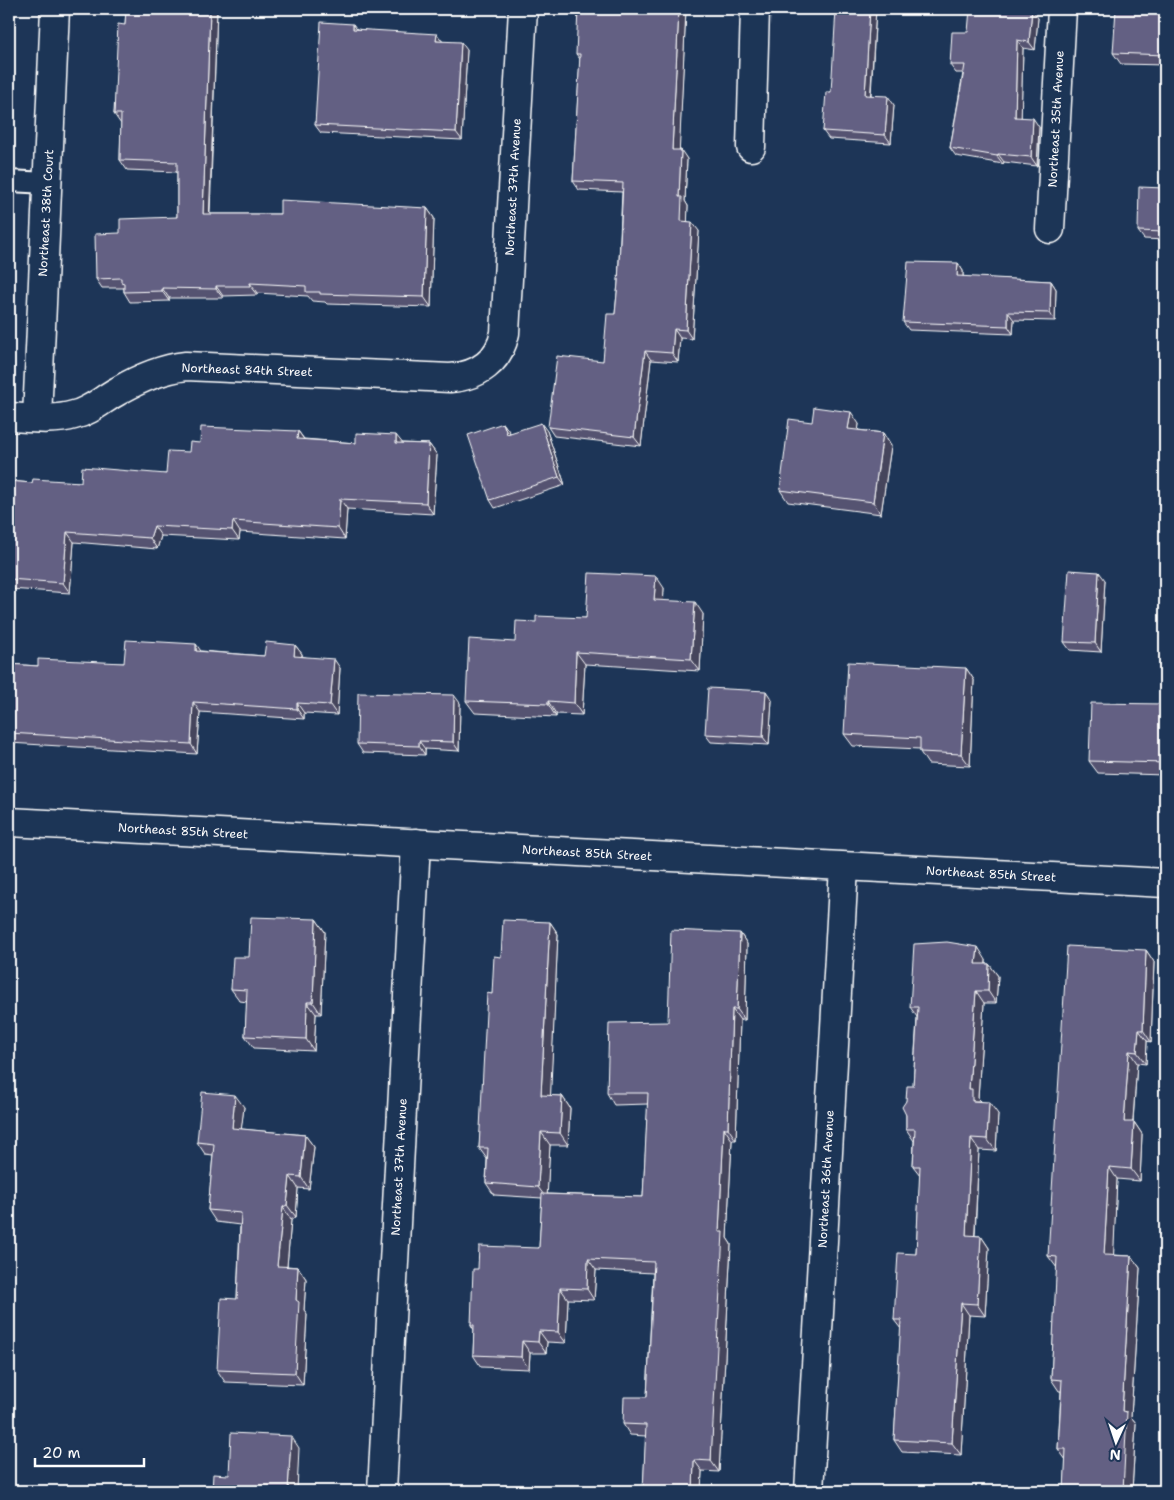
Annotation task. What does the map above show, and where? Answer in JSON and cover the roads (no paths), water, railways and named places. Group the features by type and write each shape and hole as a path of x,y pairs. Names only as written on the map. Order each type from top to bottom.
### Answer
{"street":[{"name":"Northeast 38th Court","path":"37,418 55,9"},
{"name":"Northeast 37th Avenue","path":"492,361 503,344 506,322 523,9"},
{"path":"751,147 754,9"},
{"name":"Northeast 35th Avenue","path":"1050,229 1062,9"},
{"name":"Northeast 84th Street","path":"9,417 37,418 74,415 90,409 117,391 154,372 186,366 450,378 472,374 492,361"},
{"name":"Northeast 85th Street","path":"9,822 1165,883"},
{"name":"Northeast 37th Avenue","path":"382,1491 416,844"},
{"name":"Northeast 36th Avenue","path":"809,1491 844,866"}],"lane":[{"path":"9,181 47,183"}]}
